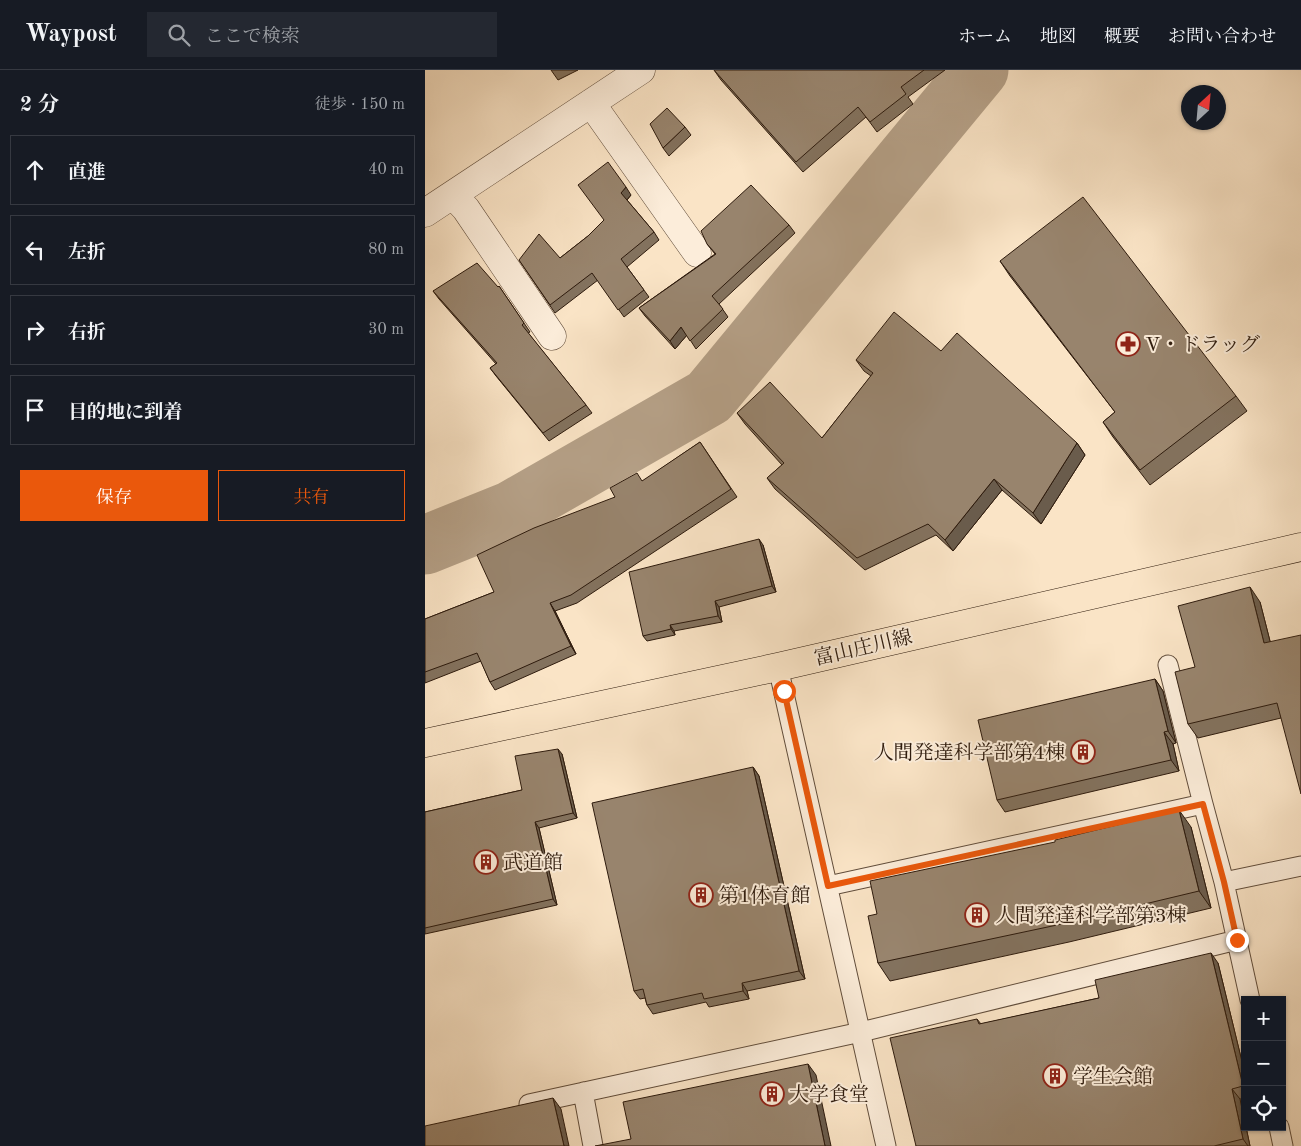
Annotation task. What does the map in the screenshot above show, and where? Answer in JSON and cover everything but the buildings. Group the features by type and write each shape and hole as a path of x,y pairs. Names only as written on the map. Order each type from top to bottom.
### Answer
{"main road":[{"name":"富山庄川線","path":"425,744 778,667 1301,547"}],"street":[{"path":"425,213 635,72"},
{"path":"591,103 697,253"},
{"path":"453,194 466,209 553,336"}],"lane":[{"path":"1168,665 1224,882 1249,996"},
{"path":"778,667 886,1146"},
{"path":"828,886 1203,804"},
{"path":"1224,882 1301,866"},
{"path":"508,1108 861,1032 1237,940"},
{"path":"583,1092 593,1146"},
{"path":"1280,1131 1283,1146"}],"waterway":[{"path":"425,545 510,511 709,397 979,70"}],"place":[{"name":"V・ドラッグ","path":"1128,344"},
{"name":"人間発達科学部第4棟","path":"1083,752"},
{"name":"武道館","path":"486,862"},
{"name":"第1体育館","path":"701,895"},
{"name":"人間発達科学部第3棟","path":"977,915"},
{"name":"学生会館","path":"1055,1076"},
{"name":"大学食堂","path":"772,1094"}],"route":[{"path":"784,691 828,886 1203,804 1237,940"}]}
